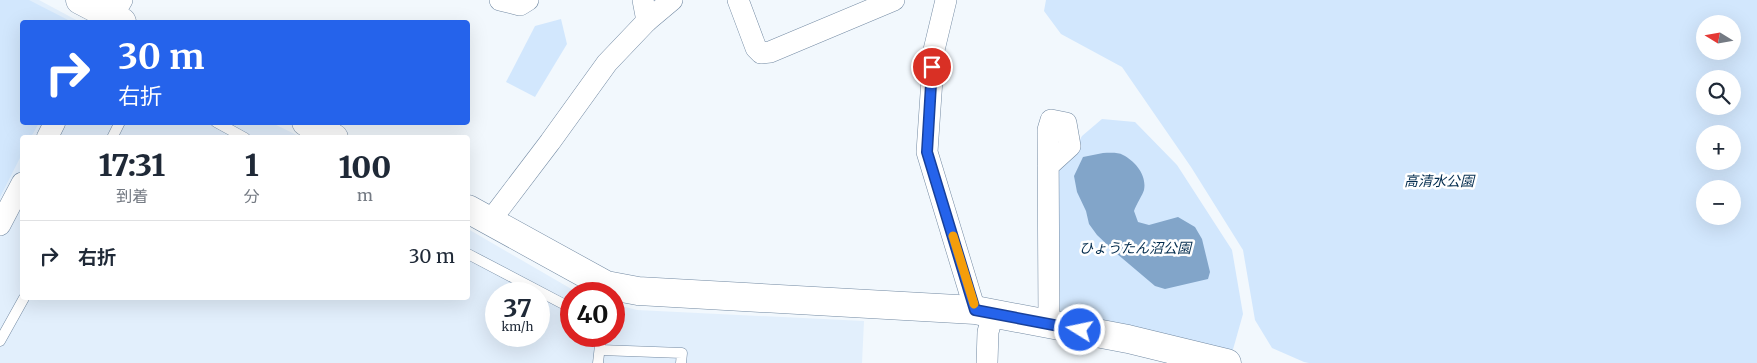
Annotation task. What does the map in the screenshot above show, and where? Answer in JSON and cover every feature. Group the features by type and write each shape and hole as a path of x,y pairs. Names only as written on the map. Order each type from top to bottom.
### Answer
{"street":[{"path":"80,0 116,16"},
{"path":"500,0 520,5 528,0"},
{"path":"672,0 645,10 550,142 479,215 606,285 638,291 984,312 1128,339 1192,359 1227,363"},
{"path":"738,0 756,48 761,52 770,52 894,0"},
{"path":"946,0 934,50 927,152 984,312 988,332 987,363"},
{"path":"311,125 329,135"},
{"path":"1048,166 1049,324"},
{"path":"0,225 20,187"}],"lane":[{"path":"221,125 240,135"},
{"path":"470,255 560,302"},
{"path":"0,340 23,300"},
{"path":"598,363 600,347"},
{"path":"600,350 682,353 681,363"}],"shaded area":[{"path":"0,0 39,0 76,20 20,20 20,125 276,125 297,135 20,135 20,300 470,300 470,230 560,282 560,347 625,347 625,307 637,310 864,321 862,363 0,363"}],"green space":[{"path":"0,0 29,0 68,20 20,20 20,125 38,125 32,135 20,135 20,158 0,197"},
{"name":"高清水公園","path":"1046,0 1757,0 1757,363 1309,363 1272,348 1255,320 1243,250 1191,167 1122,67 1061,34 1044,11"},
{"path":"561,19 567,44 535,97 506,82 535,26"},
{"name":"ひょうたん沼公園","path":"1102,119 1135,122 1177,165 1232,250 1243,314 1232,353 1057,312 1052,173 1072,154 1082,136"}],"water":[{"path":"1103,153 1123,155 1136,165 1142,174 1144,190 1134,211 1138,222 1149,225 1178,217 1195,227 1202,239 1210,272 1208,279 1165,289 1155,286 1097,235 1089,224 1086,211 1077,192 1074,176 1083,157"}],"slow traffic":[{"path":"953,236 974,304"}],"route":[{"path":"932,67 927,152 975,310 1080,330"}]}
